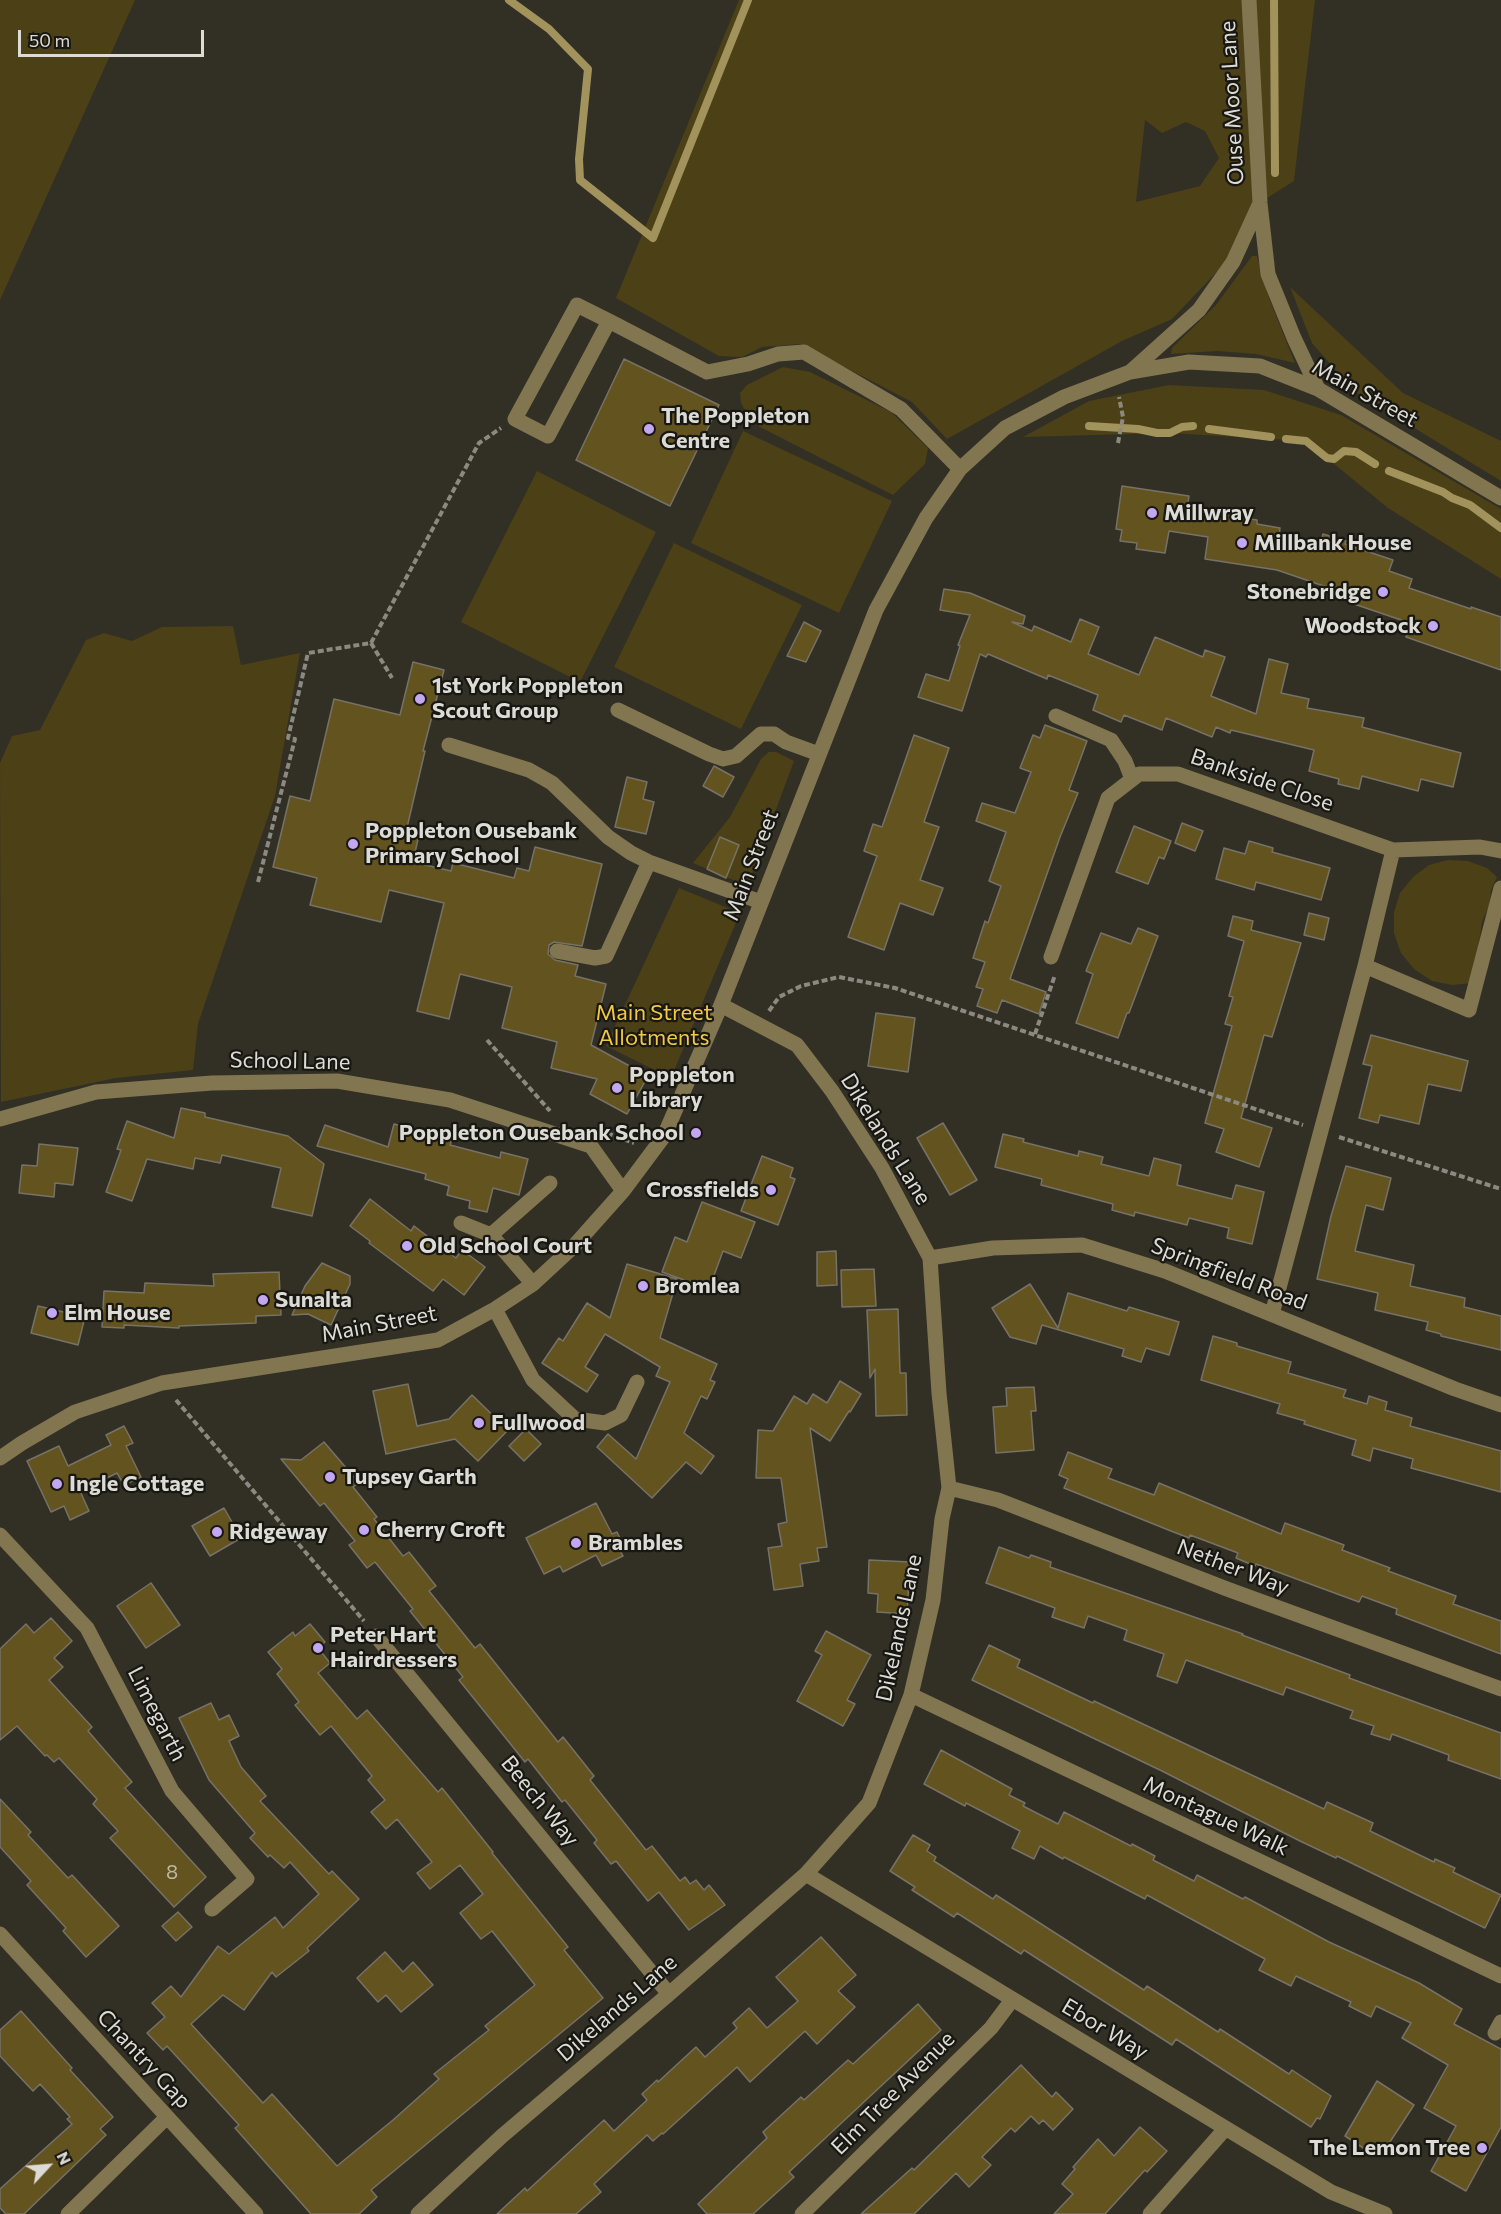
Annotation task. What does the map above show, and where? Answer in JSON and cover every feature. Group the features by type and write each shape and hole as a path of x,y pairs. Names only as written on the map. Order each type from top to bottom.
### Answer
{"street":[{"name":"Ouse Moor Lane","path":"1249,0 1260,203 1268,274 1318,389"},
{"name":"Ouse Moor Lane","path":"1130,372 1199,310 1233,262 1260,203"},
{"path":"609,321 548,436 515,419 577,304 708,372 748,364 778,354 804,352 901,409 960,469"},
{"name":"Main Street","path":"0,1458 75,1412 162,1383 438,1341 495,1309 533,1284 574,1246 623,1191 664,1136 721,1005 876,610 926,518 960,469 1005,428 1064,397 1130,372 1189,362 1260,366 1318,389 1501,498"},
{"path":"618,710 723,759 736,756 762,734 774,734 786,742 819,754"},
{"path":"1056,716 1111,740 1125,761 1132,779"},
{"path":"449,745 529,770 552,783 608,837 631,853 649,862 761,902"},
{"name":"Bankside Close","path":"1052,957 1108,798 1139,774 1178,774 1393,850 1480,847 1501,851"},
{"path":"1272,1314 1365,966 1393,850"},
{"path":"557,951 595,958 606,956 649,862"},
{"path":"1365,966 1469,1010 1501,888"},
{"name":"Dikelands Lane","path":"418,2214 502,2136 807,1874 869,1803 911,1695 933,1600 942,1519 950,1488 939,1393 930,1258 882,1168 832,1091 797,1045 721,1005"},
{"name":"School Lane","path":"0,1119 96,1092 212,1083 337,1081 450,1100 591,1146 623,1191"},
{"path":"491,1235 549,1183"},
{"path":"461,1223 491,1235 533,1284"},
{"name":"Springfield Road","path":"930,1258 993,1248 1082,1245 1165,1271 1455,1389 1501,1405"},
{"path":"495,1309 532,1380 575,1419 605,1424 621,1415 637,1382"},
{"name":"Nether Way","path":"950,1488 998,1500 1227,1589 1501,1689"},
{"name":"Limegarth","path":"0,1535 87,1628 172,1791 247,1879 212,1909"},
{"name":"Beech Way","path":"376,1636 669,1994"},
{"name":"Montague Walk","path":"911,1695 1501,1976"},
{"name":"Ebor Way","path":"807,1874 1331,2192 1385,2214"},
{"name":"Chantry Gap","path":"0,1934 256,2214"},
{"path":"0,1959 12,1948"},
{"name":"Elm Tree Avenue","path":"802,2214 991,2028 1012,2000"},
{"path":"68,2214 167,2117"},
{"path":"1150,2214 1225,2129"}],"path":[{"path":"1118,444 1123,417"},
{"path":"371,643 479,443 515,419"},
{"path":"371,643 392,678"},
{"path":"258,882 295,739 288,738 308,653 371,643"},
{"path":"1035,1034 1057,969 1052,957"},
{"path":"760,1024 779,997 801,986 839,977 895,987 1320,1131 1501,1189"},
{"path":"488,1040 553,1114"},
{"path":"603,1132 655,1150"},
{"path":"162,1383 376,1636"}],"green space":[{"path":"0,0 135,0 0,300"},
{"path":"739,0 1315,0 1294,181 1259,203 1228,260 1172,319 1122,341 947,439 912,402 800,344 762,347 742,357 719,356 616,298","holes":["1145,120 1162,133 1186,122 1205,131 1219,158 1200,186 1136,202"]},
{"path":"1252,256 1257,256 1269,298 1295,363 1256,354 1217,351 1171,354 1172,348 1216,305"},
{"path":"1290,287 1403,393 1501,441 1501,481 1354,391 1312,343"},
{"path":"783,367 810,372 891,412 928,448 925,464 893,495 758,426 749,417 741,403 740,393 747,385"},
{"path":"1169,385 1264,390 1341,415 1501,509 1501,579 1388,508 1306,441 1170,433 1023,437 1089,401"},
{"path":"743,431 892,501 839,613 691,543"},
{"path":"537,471 656,532 580,682 461,622"},
{"path":"674,543 802,605 741,729 614,667"},
{"path":"233,626 241,665 300,653 275,796 198,1024 193,1070 116,1078 1,1102 0,763 12,736 40,730 86,640 104,633 132,641 162,627"},
{"path":"769,752 776,752 794,761 749,882 743,884 693,863 730,817 761,759"},
{"path":"1448,860 1468,861 1487,868 1497,877 1482,922 1473,983 1452,985 1432,981 1414,969 1401,953 1394,933 1394,912 1400,893 1413,877 1429,865"},
{"name":"Main Street Allotments","path":"679,888 740,913 671,1078 606,1046"}],"building":[{"name":"The Poppleton Centre","path":"624,359 719,405 670,506 576,460"},
{"path":"1122,486 1189,496 1187,509 1257,520 1257,524 1280,528 1279,536 1318,550 1323,534 1393,560 1389,571 1412,579 1409,588 1501,617 1501,670 1406,637 1410,623 1354,604 1356,597 1277,570 1205,559 1208,537 1169,531 1165,553 1136,549 1137,543 1120,541 1122,530 1116,529"},
{"path":"944,589 970,593 1025,616 1023,624 1012,622 1032,631 1034,626 1071,642 1080,619 1099,627 1088,654 1139,675 1155,637 1203,657 1205,650 1225,657 1211,696 1256,714 1269,659 1288,664 1281,693 1309,699 1307,708 1364,718 1362,727 1461,753 1453,787 1421,779 1418,791 1362,776 1359,789 1338,784 1339,779 1309,771 1314,750 1231,730 1230,733 1216,727 1212,737 1166,718 1162,730 1124,715 1121,722 1093,710 1098,695 1048,675 1047,679 988,654 986,657 980,654 962,711 918,697 926,674 949,681 960,646 958,645 970,615 940,610"},
{"path":"804,622 821,631 806,662 787,656"},
{"path":"413,662 444,670 423,751 425,751 405,836 418,839 413,862 451,871 453,863 514,878 517,868 529,871 535,847 602,864 582,946 554,942 549,945 548,954 555,960 578,965 575,976 606,984 591,1045 648,1076 627,1114 590,1094 597,1079 551,1068 557,1042 502,1028 512,987 460,974 449,1019 417,1011 444,903 389,890 381,922 310,905 317,878 273,867 290,796 310,801 334,699 400,715"},
{"path":"1045,725 1087,741 1069,790 1078,793 1010,979 1046,992 1039,1014 1002,1000 997,1013 977,1006 983,989 976,987 985,962 973,958 985,921 988,923 1001,886 989,881 1006,832 976,821 982,803 1015,813 1031,772 1020,768 1033,735 1040,738"},
{"path":"914,735 949,748 924,822 939,827 920,880 943,888 933,915 900,903 884,950 848,937 877,856 864,851 873,824 882,827"},
{"path":"714,766 734,777 723,797 703,786"},
{"path":"627,777 647,782 643,799 654,802 646,834 615,827"},
{"path":"1182,823 1203,831 1195,851 1175,843"},
{"path":"1134,826 1171,841 1164,859 1159,857 1148,884 1116,872"},
{"path":"720,837 739,845 726,878 707,869"},
{"path":"1249,841 1273,848 1272,852 1330,868 1321,900 1256,882 1254,890 1216,879 1224,848 1245,854"},
{"path":"1309,913 1329,918 1324,940 1304,935"},
{"path":"1233,916 1253,921 1251,930 1301,943 1272,1037 1264,1035 1241,1118 1272,1128 1259,1167 1216,1152 1224,1129 1205,1123 1232,1026 1225,1024 1233,997 1229,996 1244,941 1228,936"},
{"path":"1138,928 1158,936 1118,1038 1076,1023 1093,974 1086,971 1101,933 1131,944"},
{"path":"876,1013 915,1018 908,1072 868,1066"},
{"path":"1371,1035 1468,1061 1461,1091 1428,1084 1419,1124 1380,1115 1378,1123 1359,1118 1372,1066 1363,1064"},
{"path":"181,1108 205,1113 205,1117 288,1136 324,1164 312,1216 272,1207 281,1168 222,1155 220,1163 195,1158 193,1169 147,1159 132,1201 106,1192 121,1150 117,1149 127,1121 174,1138"},
{"path":"943,1123 977,1180 950,1195 917,1138"},
{"path":"394,1124 452,1139 450,1145 500,1158 501,1152 528,1159 519,1195 493,1188 487,1212 469,1208 470,1201 447,1195 449,1186 425,1179 426,1174 317,1146 325,1125 388,1147"},
{"path":"1003,1134 1024,1139 1023,1142 1078,1156 1079,1151 1103,1157 1101,1164 1149,1176 1154,1158 1181,1165 1177,1185 1232,1199 1236,1185 1264,1192 1252,1244 1227,1238 1229,1228 1189,1218 1187,1225 1135,1212 1134,1216 1112,1210 1113,1204 1041,1185 1042,1179 995,1167"},
{"path":"39,1144 78,1148 73,1185 55,1183 54,1197 19,1193 22,1165 37,1166"},
{"name":"Crossfields","path":"762,1156 793,1168 790,1177 795,1179 778,1225 741,1211"},
{"path":"1346,1166 1391,1178 1383,1210 1366,1205 1355,1251 1414,1265 1410,1286 1465,1298 1464,1307 1501,1316 1501,1350 1441,1336 1441,1334 1426,1330 1428,1322 1375,1310 1378,1293 1317,1279 1331,1216"},
{"name":"Old School Court","path":"370,1199 411,1231 414,1226 456,1258 462,1250 485,1267 464,1295 443,1279 433,1291 350,1226"},
{"path":"702,1202 755,1222 741,1258 723,1251 709,1289 662,1272 675,1237 687,1242"},
{"path":"836,1251 837,1285 817,1286 817,1252"},
{"path":"322,1263 350,1276 350,1284 331,1325 308,1314 292,1315 305,1286"},
{"path":"627,1264 677,1279 660,1338 717,1364 710,1380 715,1382 707,1399 701,1396 684,1433 714,1456 701,1474 686,1462 652,1498 597,1447 608,1434 636,1459 670,1382 656,1376 660,1367 605,1334 585,1367 598,1375 587,1392 542,1363 559,1338 563,1341 587,1303 610,1318"},
{"path":"874,1269 876,1306 842,1307 841,1270"},
{"path":"279,1272 281,1315 256,1316 256,1323 179,1326 179,1328 124,1325 124,1328 102,1327 104,1291 144,1293 145,1283 214,1286 213,1274"},
{"path":"1030,1284 1058,1328 1068,1293 1127,1311 1129,1307 1179,1322 1169,1355 1146,1348 1141,1362 1122,1356 1124,1349 1042,1325 1036,1344 1010,1337 992,1308"},
{"name":"Elm House","path":"38,1306 85,1317 78,1345 31,1333"},
{"path":"898,1309 900,1373 906,1373 907,1415 876,1416 875,1369 870,1378 867,1310"},
{"path":"1213,1336 1237,1343 1237,1346 1291,1362 1288,1373 1346,1390 1343,1397 1367,1404 1369,1396 1387,1402 1385,1410 1412,1418 1410,1426 1501,1451 1501,1492 1411,1468 1413,1459 1373,1448 1370,1461 1352,1455 1356,1440 1277,1413 1280,1404 1201,1380"},
{"path":"840,1381 861,1394 850,1412 830,1441 810,1428 827,1547 817,1548 819,1561 800,1564 803,1586 774,1590 768,1548 782,1546 778,1524 787,1522 781,1478 756,1478 758,1430 773,1431 794,1396 807,1404 813,1394 827,1403"},
{"path":"408,1384 417,1426 449,1419 472,1395 508,1430 478,1461 455,1439 386,1454 373,1391"},
{"path":"1034,1387 1036,1411 1031,1411 1034,1450 996,1453 993,1407 1007,1406 1006,1388"},
{"path":"124,1426 133,1443 126,1446 141,1477 124,1485 117,1473 80,1491 89,1511 70,1520 64,1506 51,1512 27,1461 59,1446 68,1466 111,1445 106,1435"},
{"path":"526,1429 541,1444 524,1461 509,1446"},
{"path":"324,1442 359,1483 353,1487 377,1517 374,1519 403,1556 409,1552 436,1586 429,1591 475,1648 480,1644 558,1742 563,1737 594,1776 590,1780 646,1850 652,1846 680,1881 685,1877 690,1884 696,1880 704,1890 709,1885 725,1905 689,1930 659,1892 648,1901 616,1861 611,1864 594,1843 597,1840 565,1800 562,1802 528,1759 525,1762 459,1680 463,1677 410,1611 413,1609 375,1562 367,1568 349,1545 355,1541 324,1503 320,1506 281,1459 301,1460"},
{"path":"1068,1452 1112,1469 1108,1478 1154,1495 1159,1483 1281,1534 1285,1523 1344,1545 1342,1550 1390,1568 1388,1571 1456,1596 1453,1604 1501,1621 1501,1654 1396,1614 1397,1609 1362,1596 1359,1602 1256,1564 1255,1566 1236,1558 1238,1553 1190,1535 1189,1538 1064,1488 1068,1479 1059,1475"},
{"name":"Brambles","path":"596,1503 612,1534 617,1532 625,1549 620,1551 623,1556 602,1566 596,1555 563,1572 560,1566 544,1574 526,1538"},
{"name":"Ridgeway","path":"224,1508 241,1538 210,1556 192,1526"},
{"path":"999,1547 1029,1558 1031,1555 1051,1562 1050,1567 1243,1634 1350,1675 1349,1678 1501,1733 1501,1779 1448,1760 1449,1755 1392,1734 1390,1740 1371,1734 1374,1726 1350,1718 1353,1711 1286,1687 1283,1695 1186,1660 1177,1683 1157,1676 1164,1654 1124,1640 1127,1630 1088,1616 1084,1628 1052,1617 1055,1608 986,1583"},
{"path":"869,1560 910,1562 907,1614 877,1612 878,1594 868,1593"},
{"path":"151,1583 180,1625 146,1648 117,1606"},
{"path":"51,1618 72,1641 54,1658 63,1667 49,1680 92,1727 88,1731 132,1782 125,1788 206,1877 174,1907 110,1838 118,1831 93,1804 97,1799 59,1758 54,1762 47,1755 45,1756 17,1726 0,1740 0,1649 26,1624 34,1633"},
{"path":"310,1624 325,1642 318,1648 330,1663 318,1673 357,1719 367,1710 438,1792 442,1788 568,1947 564,1950 603,1998 371,2190 377,2197 359,2214 311,2214 235,2128 239,2125 167,2046 163,2050 147,2033 165,2017 152,2003 171,1986 181,1997 218,1946 229,1954 275,1917 283,1928 319,1894 290,1862 284,1868 270,1855 268,1857 250,1838 255,1833 209,1780 179,1718 211,1703 219,1720 229,1715 239,1736 229,1741 241,1767 266,1796 260,1801 329,1874 332,1871 359,1899 307,1948 309,1951 276,1977 272,1972 244,2010 223,1995 191,2024 263,2103 272,2094 337,2166 439,2079 434,2074 489,2030 485,2026 535,1985 492,1931 481,1939 460,1913 483,1894 460,1865 430,1889 417,1873 432,1862 397,1819 386,1829 371,1812 385,1800 368,1780 372,1776 331,1726 320,1735 295,1705 299,1702 277,1674 282,1669 268,1652 293,1632 295,1636"},
{"path":"826,1631 871,1655 847,1700 855,1704 843,1726 797,1701 822,1655 815,1651"},
{"path":"989,1645 1020,1660 1017,1667 1324,1809 1327,1802 1373,1823 1370,1831 1434,1862 1435,1859 1455,1868 1453,1872 1501,1895 1485,1928 1337,1856 1336,1858 1300,1841 1162,1771 972,1680"},
{"path":"941,1750 1012,1789 1009,1795 1025,1803 1023,1806 1058,1824 1064,1812 1155,1856 1153,1860 1194,1881 1197,1875 1243,1899 1245,1897 1329,1942 1419,1983 1462,2009 1454,2024 1501,2049 1501,2127 1466,2191 1431,2171 1456,2126 1424,2108 1448,2065 1402,2038 1411,2023 1376,2006 1371,2017 1349,2006 1351,2002 1296,1976 1291,1986 1259,1970 1265,1959 1147,1895 1145,1899 1040,1846 1034,1859 1012,1848 1020,1831 924,1784"},
{"path":"0,1799 31,1832 28,1835 68,1878 72,1875 119,1926 86,1957 63,1931 66,1928 27,1885 31,1881 0,1847"},
{"path":"913,1835 930,1845 927,1851 936,1857 934,1861 993,1899 996,1895 1144,1990 1147,1986 1218,2032 1220,2029 1289,2074 1292,2070 1331,2096 1320,2119 1317,2118 1311,2127 1176,2039 1172,2045 1024,1950 1021,1954 957,1913 954,1917 912,1890 915,1887 890,1871"},
{"path":"178,1912 192,1927 176,1941 162,1926"},
{"path":"821,1937 856,1975 838,1991 855,2007 817,2044 805,2031 750,2082 737,2067 663,2134 653,2141 647,2135 594,2184 601,2192 576,2214 497,2214 525,2188 527,2191 604,2120 614,2131 647,2100 642,2094 696,2047 705,2057 737,2028 733,2023 749,2008 767,2028 798,2001 776,1977"},
{"path":"385,1952 403,1972 413,1962 433,1985 401,2012 386,1995 378,2002 357,1978"},
{"path":"918,2004 941,2030 789,2172 794,2177 753,2214 707,2214 698,2204 767,2138 763,2132 801,2097 804,2100 848,2060 853,2064"},
{"path":"21,2011 113,2117 100,2129 106,2135 24,2214 6,2214 0,2208 0,2189 72,2124 67,2119 70,2117 40,2084 33,2091 0,2056 0,2030"},
{"path":"1021,2065 1052,2097 1056,2092 1073,2109 1053,2130 1043,2120 1039,2124 1031,2116 1015,2132 1011,2128 982,2157 991,2165 969,2187 956,2173 914,2214 861,2214 912,2168 914,2170"},
{"path":"1377,2081 1414,2105 1386,2148 1381,2145 1374,2155 1345,2136"},
{"path":"1140,2127 1167,2151 1147,2172 1145,2170 1105,2214 1054,2214 1073,2194 1062,2184 1075,2169 1073,2167 1098,2139 1114,2156"}],"waterway":[{"path":"509,0 549,29 588,69 579,159 580,180 653,238 748,0"},
{"path":"1274,0 1275,173"},
{"path":"1089,426 1138,429 1157,433 1170,433 1182,427 1193,426"},
{"path":"1209,429 1271,437"},
{"path":"1286,439 1306,441 1327,458 1334,459 1344,451 1356,452 1375,464"},
{"path":"1389,471 1470,505 1501,528"}],"place":[{"name":"The Poppleton Centre","path":"649,429"},
{"name":"Millwray","path":"1152,513"},
{"name":"Millbank House","path":"1242,543"},
{"name":"Stonebridge","path":"1383,592"},
{"name":"Woodstock","path":"1433,626"},
{"name":"1st York Poppleton Scout Group","path":"420,699"},
{"name":"Poppleton Ousebank Primary School","path":"353,844"},
{"name":"Poppleton Library","path":"617,1088"},
{"name":"Poppleton Ousebank School","path":"696,1133"},
{"name":"Crossfields","path":"771,1190"},
{"name":"Old School Court","path":"407,1246"},
{"name":"Bromlea","path":"643,1286"},
{"name":"Sunalta","path":"263,1300"},
{"name":"Elm House","path":"52,1313"},
{"name":"Fullwood","path":"479,1423"},
{"name":"Tupsey Garth","path":"330,1477"},
{"name":"Ingle Cottage","path":"57,1484"},
{"name":"Cherry Croft","path":"364,1530"},
{"name":"Ridgeway","path":"217,1532"},
{"name":"Brambles","path":"576,1543"},
{"name":"Peter Hart Hairdressers","path":"318,1648"},
{"name":"The Lemon Tree","path":"1482,2148"}]}
